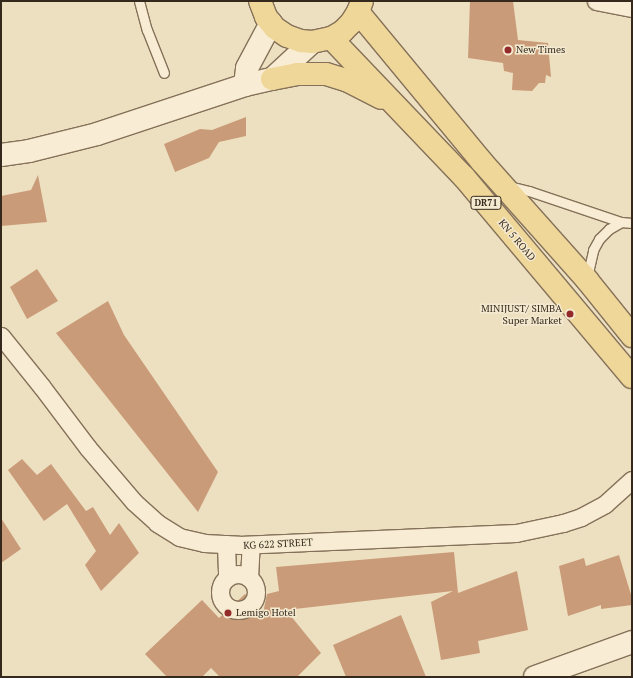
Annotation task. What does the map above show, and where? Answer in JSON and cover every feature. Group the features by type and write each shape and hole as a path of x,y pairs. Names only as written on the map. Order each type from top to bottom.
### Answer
{"main road":[{"path":"260,1 266,17 287,36 301,41 322,40"},
{"name":"DR71","path":"322,40 342,32 351,23 360,6"},
{"name":"KN 5 ROAD","path":"360,6 473,170 632,377"},
{"path":"245,85 247,68 271,23"},
{"path":"272,79 322,40"},
{"name":"KN 5 ROAD","path":"322,40 403,112 473,170 502,184 587,280 632,336"},
{"path":"1,155 29,151 96,134 245,85 297,74 326,74 352,83 403,112"},
{"path":"536,677 578,671 632,642"}],"street":[{"path":"596,1 632,8"},
{"name":"KG 622 STREET","path":"1,336 88,448 134,502 157,523 179,537 204,542 251,545 516,533 563,523 581,517 605,504 632,480"},
{"path":"226,544 227,578 221,588 222,600 230,608 242,610 252,604 256,593 253,582 249,578 238,574 227,578"},
{"path":"249,578 251,545"}],"lane":[{"path":"139,1 147,30 164,73"},
{"path":"502,184 530,191 621,222 632,223"},
{"path":"587,280 593,250 599,239 609,229 621,222"}],"building":[{"name":"New Times","path":"470,1 513,1 518,40 548,43 551,77 546,75 545,83 539,83 532,91 512,90 513,73 504,71 503,63 468,58"},
{"path":"246,117 246,136 219,142 209,158 175,172 164,144 200,129 212,130"},
{"path":"38,175 47,222 1,226 1,196 31,190"},
{"path":"37,269 58,301 27,319 10,287"},
{"path":"108,301 124,335 218,472 198,512 56,333"},
{"path":"22,459 37,475 51,464 86,511 93,507 110,535 119,523 139,553 101,591 85,565 96,551 67,504 44,521 8,470"},
{"path":"1,518 21,549 1,563"},
{"path":"454,552 458,593 517,571 528,630 478,641 480,653 441,660 431,602 453,591 286,610 321,653 297,677 220,677 211,668 202,677 167,677 145,654 202,600 219,618 245,594 263,613 267,594 279,591 276,567"},
{"path":"619,555 632,598 632,605 601,609 601,605 568,616 559,566 584,558 586,566"},
{"path":"401,615 426,677 346,677 333,645"}],"place":[{"name":"New Times","path":"508,50"},
{"name":"MINIJUST/ SIMBA Super Market","path":"570,314"},
{"name":"Lemigo Hotel","path":"228,613"}]}
